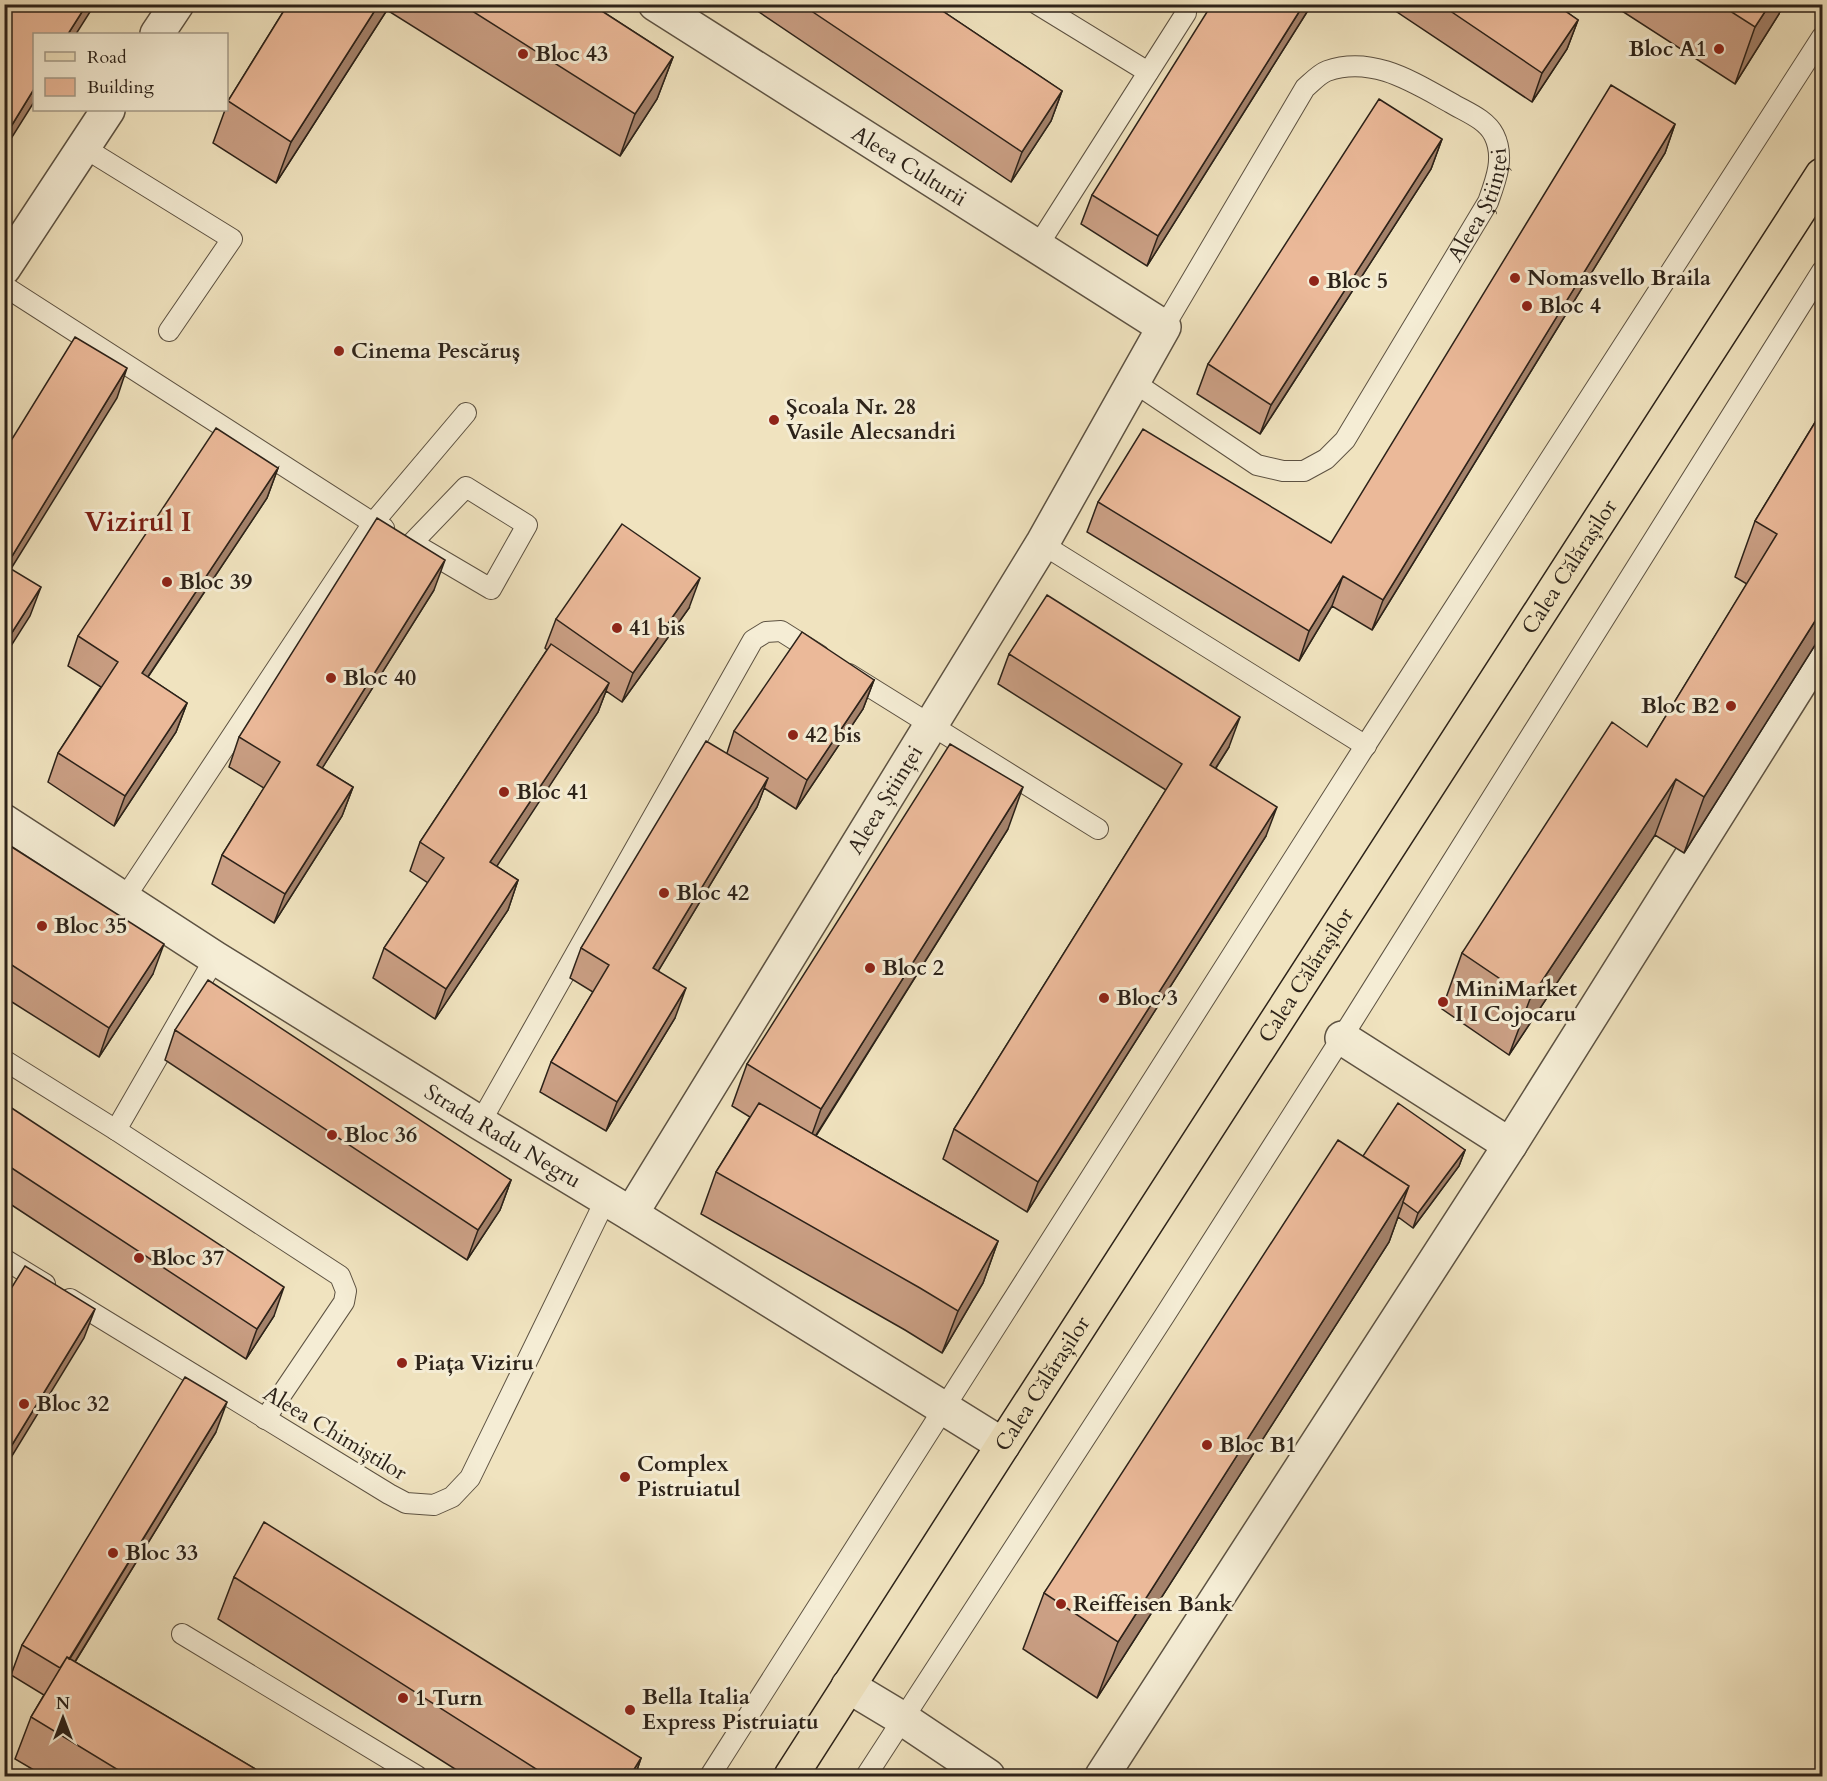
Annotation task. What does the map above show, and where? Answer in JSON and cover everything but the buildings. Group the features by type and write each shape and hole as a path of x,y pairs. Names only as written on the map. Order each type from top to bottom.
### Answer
{"main road":[{"name":"Calea Călărașilor","path":"791,1776 1822,175"}],"street":[{"path":"158,33 177,4"},
{"name":"Aleea Culturii","path":"655,4 1164,327"},
{"path":"4,268 107,111"},
{"name":"Aleea Științei","path":"619,1206 931,727 1042,544 1164,327"},
{"path":"1102,1776 1510,1145 1822,648"},
{"name":"Strada Radu Negru","path":"4,821 215,958 1003,1445"},
{"path":"1342,1038 1510,1145"},
{"path":"848,1686 903,1719 988,1776"}],"lane":[{"path":"1036,4 1148,72"},
{"path":"1038,247 1186,13 1185,4"},
{"path":"710,1776 1366,746 1822,37"},
{"name":"Aleea Științei","path":"1132,381 1257,465 1283,471 1304,471 1326,459 1345,440 1488,202 1499,174 1499,155 1494,135 1483,121 1400,75 1372,68 1347,67 1324,72 1305,88 1164,327"},
{"path":"83,147 232,239 169,331"},
{"path":"866,1776 1342,1038 1822,271"},
{"path":"4,286 373,523 413,542 491,589 527,525 466,487 413,542"},
{"path":"124,899 373,523 466,413"},
{"path":"1042,544 1366,746"},
{"path":"480,1123 753,640 766,632 782,631 931,727 1098,829"},
{"path":"116,1130 215,958"},
{"path":"4,1060 340,1276 346,1291 344,1302 265,1419"},
{"name":"Aleea Chimiștilor","path":"4,1259 406,1503 434,1505 452,1497 470,1478 619,1206"},
{"path":"182,1634 417,1776"}],"place":[{"name":"Bloc A1","path":"1719,49"},
{"name":"Bloc 43","path":"523,54"},
{"name":"Nomasvello Braila","path":"1515,278"},
{"name":"Bloc 5","path":"1314,281"},
{"name":"Bloc 4","path":"1527,306"},
{"name":"Cinema Pescăruș","path":"339,351"},
{"name":"Școala Nr. 28 Vasile Alecsandri","path":"774,420"},
{"name":"Bloc 39","path":"167,582"},
{"name":"41 bis","path":"617,628"},
{"name":"Bloc 40","path":"331,678"},
{"name":"Bloc B2","path":"1731,706"},
{"name":"42 bis","path":"793,735"},
{"name":"Bloc 41","path":"504,792"},
{"name":"Bloc 42","path":"664,893"},
{"name":"Bloc 35","path":"42,926"},
{"name":"Bloc 2","path":"870,968"},
{"name":"Bloc 3","path":"1104,998"},
{"name":"MiniMarket I I Cojocaru","path":"1443,1002"},
{"name":"Bloc 36","path":"332,1135"},
{"name":"Bloc 37","path":"139,1258"},
{"name":"Piața Viziru","path":"402,1363"},
{"name":"Bloc 32","path":"24,1404"},
{"name":"Bloc B1","path":"1207,1445"},
{"name":"Complex Pistruiatul","path":"625,1477"},
{"name":"Bloc 33","path":"113,1553"},
{"name":"Reiffeisen Bank","path":"1061,1604"},
{"name":"1 Turn","path":"403,1698"},
{"name":"Bella Italia Express Pistruiatu","path":"630,1710"}],"district":[{"name":"Vizirul I","path":"138,522"}]}
